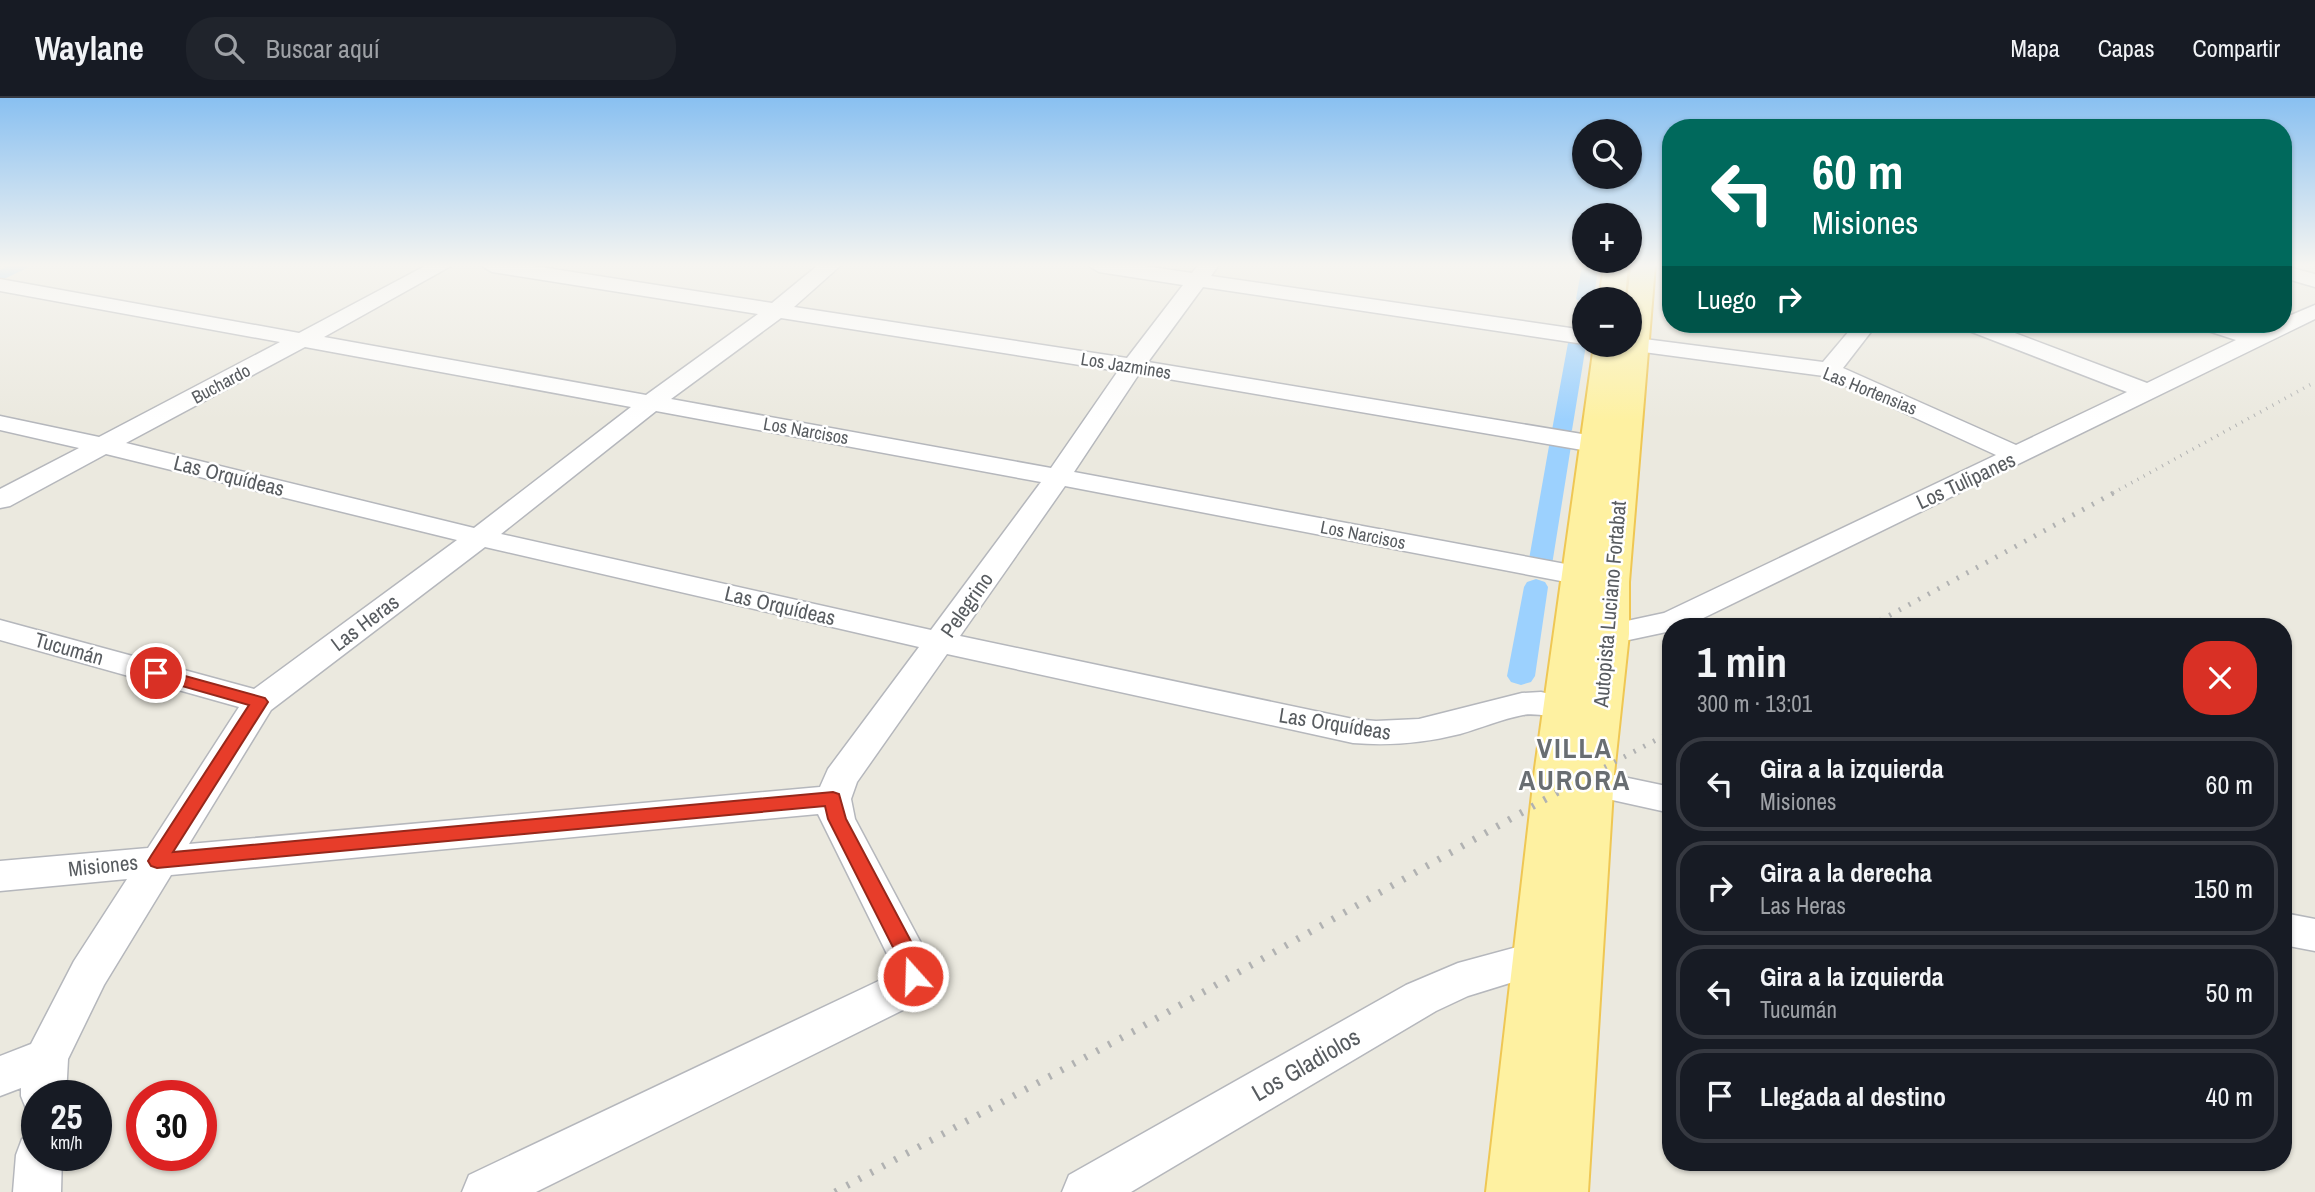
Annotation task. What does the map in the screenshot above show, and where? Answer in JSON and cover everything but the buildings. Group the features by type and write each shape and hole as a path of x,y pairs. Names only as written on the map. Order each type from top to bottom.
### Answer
{"main road":[{"name":"Autopista Luciano Fortabat","path":"1514,1192 1535,959 1574,780 1611,634 1594,579 1594,443 1620,357"},
{"name":"Autopista Luciano Fortabat","path":"1559,1192 1574,780 1563,708 1594,579 1622,357"}],"street":[{"name":"Los Narcisos","path":"183,317 1058,477 1594,579"},
{"name":"Buchardo","path":"0,500 346,317"},
{"name":"Las Heras","path":"45,1077 89,973 259,702 768,317"},
{"name":"Los Jazmines","path":"809,317 1133,366 1594,443"},
{"name":"Pelegrino","path":"833,799 841,778 940,643 1170,317"},
{"path":"1465,317 1572,335"},
{"path":"1829,370 1859,333"},
{"path":"1995,333 2148,392"},
{"path":"2236,333 2257,340"},
{"name":"Los Tulipanes","path":"1678,618 2271,333"},
{"name":"Las Hortensias","path":"1642,347 1829,370 2019,456"},
{"name":"Las Orquídeas","path":"0,422 940,643 1381,735 1413,734 1522,704 1541,703 1563,708"},
{"name":"Los Tulipanes","path":"1611,634 1662,623"},
{"name":"Tucumán","path":"0,630 259,702"},
{"path":"1574,780 1662,798"},
{"path":"486,1192 902,990 913,976 910,960 837,819 833,799"},
{"name":"Misiones","path":"0,876 833,799"},
{"path":"2292,931 2315,935"},
{"name":"Los Gladiolos","path":"1086,1192 1421,998 1458,982 1535,959"},
{"path":"0,1076 45,1077"},
{"path":"37,1192 38,1171"}],"waterway":[{"path":"1562,430 1575,357"},
{"path":"1540,565 1560,446"},
{"path":"1521,676 1536,587"}],"railway":[{"path":"2113,493 2315,382"},
{"path":"1885,618 2117,491"},
{"path":"1556,793 1662,737"},
{"path":"835,1192 1136,1030 1560,791"}],"district":[{"name":"VILLA AURORA","path":"1575,764"}],"route":[{"path":"156,673 259,702 157,861 833,799 837,819 910,960 913,976"}]}
